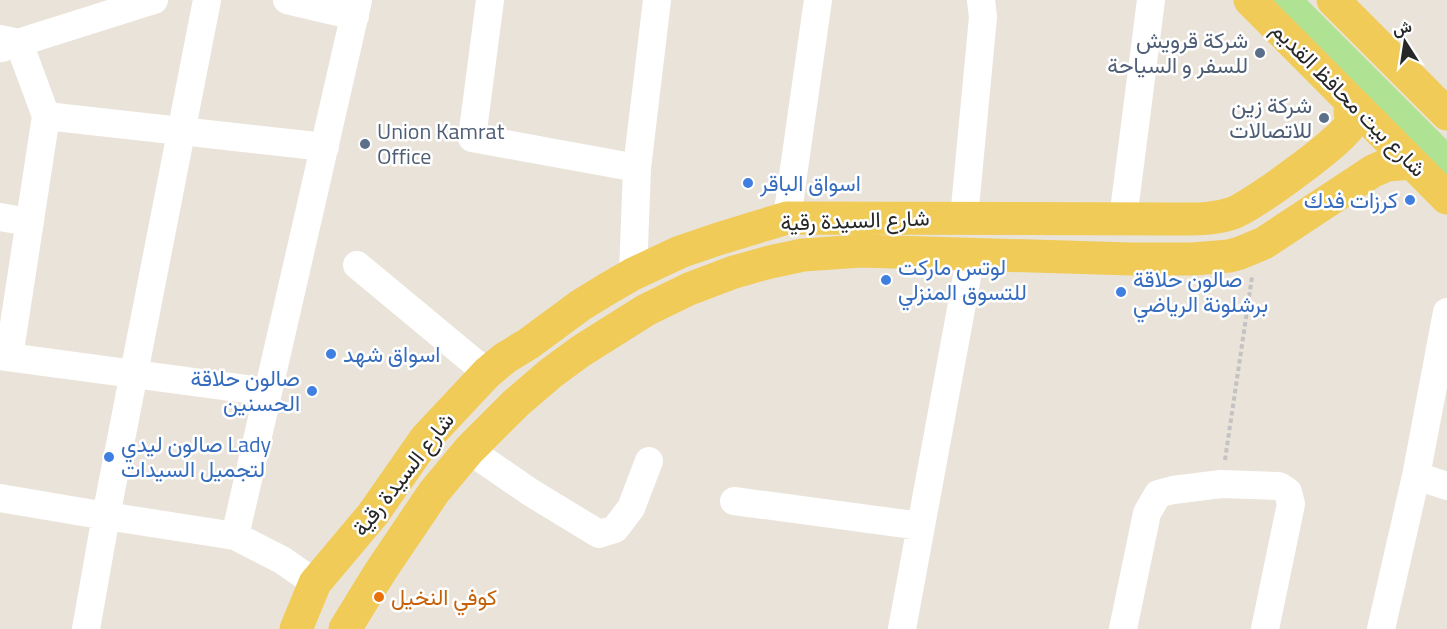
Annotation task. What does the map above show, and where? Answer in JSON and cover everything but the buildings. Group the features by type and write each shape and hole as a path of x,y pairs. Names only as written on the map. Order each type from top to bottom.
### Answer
{"main road":[{"name":"شارع بيت محافظ القديم","path":"1250,0 1447,198"},
{"path":"1333,0 1444,108"},
{"name":"شارع السيدة رقية","path":"296,629 315,583 373,514 426,438 487,373 581,305 633,274 680,252 718,238 788,218 1209,218 1248,206 1294,173 1346,131 1351,124 1352,103"},
{"name":"شارع السيدة رقية","path":"349,623 434,492 469,450 516,403 581,351 646,310 689,289 734,272 770,262 803,255 861,251 1131,259 1215,258 1257,247 1373,171 1387,165 1412,162"},
{"path":"315,583 349,623"}],"street":[{"path":"154,0 6,43 46,116 30,222 5,356 268,392"},
{"path":"86,629 207,0"},
{"path":"236,536 357,8 287,0"},
{"path":"490,0 472,138 637,168"},
{"path":"633,274 637,168 657,0"},
{"path":"788,218 818,0"},
{"path":"964,218 983,17 981,0"},
{"path":"1123,219 1151,0"},
{"path":"46,116 325,147"},
{"path":"0,217 30,222"},
{"path":"902,629 970,255"},
{"path":"357,265 487,373"},
{"path":"1381,629 1416,476 1447,312"},
{"path":"469,450 530,492 599,534 615,529 631,508 649,461"},
{"path":"1416,476 1447,486"},
{"path":"1123,629 1147,513 1158,494 1221,484 1279,486 1288,492 1291,504 1265,629"},
{"path":"0,498 236,536 282,560 315,583"},
{"path":"734,501 921,526"}],"path":[{"path":"1221,484 1257,247"}],"green space":[{"path":"1268,0 1307,0 1447,140 1447,179"}],"place":[{"name":"شركة قرويش للسفر و السياحة","path":"1260,53"},
{"name":"شركة زين للاتصالات","path":"1324,118"},
{"name":"Union Kamrat Office","path":"365,144"},
{"name":"اسواق الباقر","path":"748,183"},
{"name":"كرزات فدك","path":"1410,200"},
{"name":"لوتس ماركت للتسوق المنزلي","path":"886,280"},
{"name":"صالون حلاقة برشلونة الرياضي","path":"1121,292"},
{"name":"اسواق شهد","path":"331,354"},
{"name":"صالون حلاقة الحسنين","path":"312,391"},
{"name":"صالون ليدي Lady لتجميل السيدات","path":"109,457"},
{"name":"كوفي النخيل","path":"379,597"}]}
